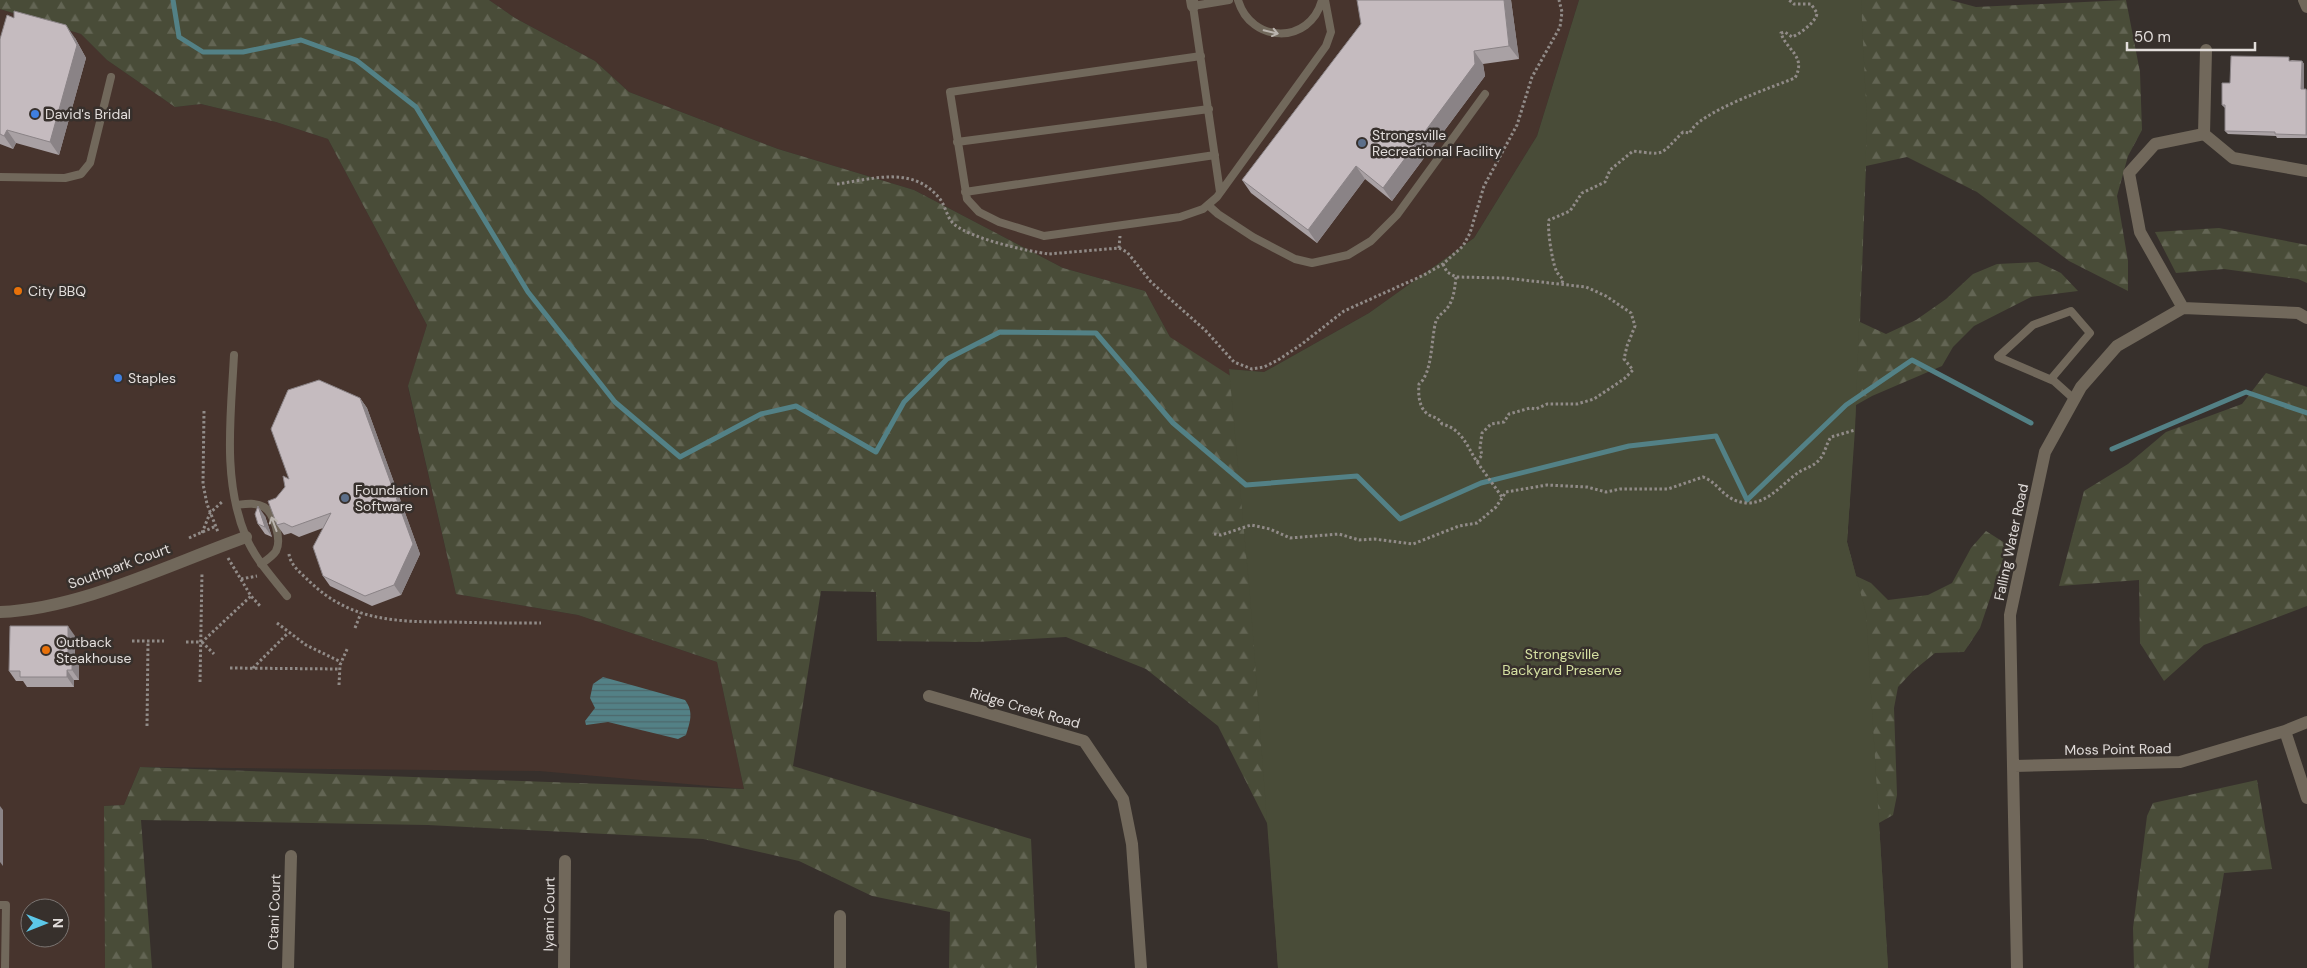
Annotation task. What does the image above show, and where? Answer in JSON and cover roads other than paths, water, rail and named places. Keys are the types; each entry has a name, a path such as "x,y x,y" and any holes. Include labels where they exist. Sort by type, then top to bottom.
{"street":[{"path":"2304,0 2307,7"},
{"path":"2204,134 2206,50"},
{"path":"2204,134 2233,158 2307,172"},
{"path":"2204,134 2155,144 2129,173 2140,232 2182,308 2298,313 2307,318"},
{"name":"Falling Water Road","path":"2017,968 2010,615 2045,452 2081,387 2117,346 2182,308"},
{"name":"Southpark Court","path":"0,612 26,610 80,597 246,537"},
{"name":"Ridge Creek Road","path":"929,696 1084,741 1123,799 1132,844 1141,968"},
{"name":"Moss Point Road","path":"2014,766 2180,762 2285,731 2307,722"},
{"path":"2285,731 2307,798"},
{"name":"Otani Court","path":"288,968 291,856"},
{"name":"Iyami Court","path":"564,968 565,861"},
{"path":"840,916 840,968"}],"lane":[{"path":"1220,192 1193,3 1229,0"},
{"path":"1238,0 1240,8 1252,24 1266,31 1280,34 1300,29 1308,23 1315,16 1324,0"},
{"path":"1201,56 950,92 966,199 979,212 999,222 1044,236 1180,217 1203,209 1220,192 1326,46 1331,32 1324,0"},
{"path":"0,177 65,178 81,174 90,163 111,77"},
{"path":"1208,205 1254,238 1295,260 1312,263 1348,255 1370,241 1397,215 1485,94"},
{"path":"957,142 1209,109"},
{"path":"965,192 1216,155"},
{"path":"2051,379 2090,333 2071,311 2033,325 1998,357 2051,379 2074,400"},
{"path":"234,356 230,461 236,505 246,537 261,564 287,596"},
{"path":"236,505 248,503 258,505 265,507 270,513 279,540 277,549 261,564"},
{"path":"0,905 6,906 5,968"}],"water":[{"path":"603,677 685,700 690,709 690,721 686,735 678,739 608,722 586,725 585,721 595,708 590,698 593,684"}],"waterway":[{"path":"173,0 179,37 203,52 243,52 301,40 356,60 416,107 528,292 615,402 680,457 761,414 796,406 876,452 904,402 947,359 1000,332 1096,333 1173,423 1246,485 1357,476 1400,519 1481,483 1629,446 1716,436 1747,500 1846,405 1912,360 2031,423"},
{"path":"2112,449 2246,392 2307,413"}],"place":[{"name":"David's Bridal","path":"35,114"},
{"name":"Strongsville Recreational Facility","path":"1362,143"},
{"name":"City BBQ","path":"18,291"},
{"name":"Staples","path":"118,378"},
{"name":"Foundation Software","path":"345,498"},
{"name":"Outback Steakhouse","path":"46,650"}],"park label":[{"name":"Strongsville Backyard Preserve","path":"1562,662"}]}
